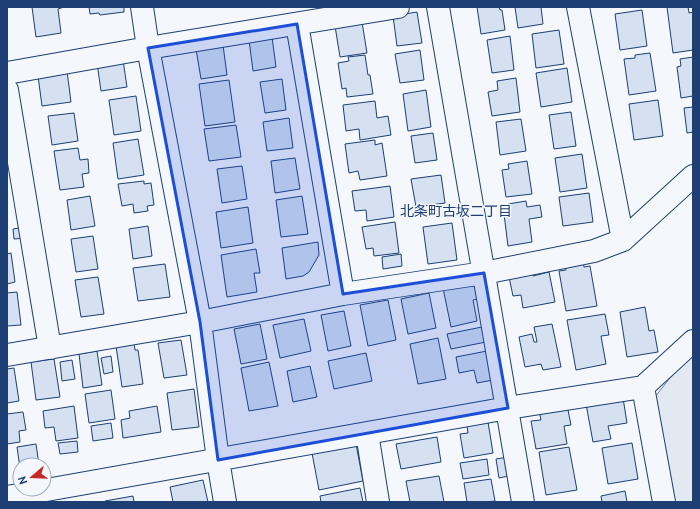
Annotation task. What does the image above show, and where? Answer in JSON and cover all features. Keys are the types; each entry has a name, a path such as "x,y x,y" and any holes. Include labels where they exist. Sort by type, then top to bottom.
{"street":[{"path":"142,7 148,48 200,322 225,502"},
{"path":"7,72 398,7"},
{"path":"438,7 523,502"},
{"path":"578,7 623,240"},
{"path":"297,24 343,294"},
{"path":"7,90 50,348"},
{"path":"7,355 200,322 343,294 484,273 594,251 623,240 693,176"},
{"path":"7,497 76,493 218,460 508,408 643,387 693,341"},
{"path":"643,387 664,502"},
{"path":"367,434 378,502"}],"highlighted area":[{"path":"297,24 343,294 484,273 508,408 218,460 200,322 148,48"}],"shaded area":[{"path":"693,356 693,502 674,502 655,397 684,360"}],"building":[{"path":"32,7 64,7 58,9 61,33 36,37"},
{"path":"89,7 124,7 124,12 100,15 99,13 90,14"},
{"path":"477,7 499,7 500,10 502,10 505,30 481,34"},
{"path":"515,7 541,7 543,24 518,28"},
{"path":"667,7 688,7 689,13 693,12 693,50 673,53"},
{"path":"642,10 647,46 620,50 615,14"},
{"path":"417,12 422,43 397,46 393,16"},
{"path":"362,22 367,53 340,57 335,26"},
{"path":"559,30 564,64 536,68 532,34"},
{"path":"510,36 514,70 492,73 487,40"},
{"path":"272,37 276,67 253,71 249,40"},
{"path":"223,45 227,75 201,79 196,49"},
{"path":"420,50 424,80 400,83 395,54"},
{"path":"650,53 656,91 629,95 624,59 635,58 635,55"},
{"path":"365,55 373,94 347,97 346,88 342,89 338,63 349,61 348,57"},
{"path":"693,57 693,96 681,98 677,67 681,66 680,59"},
{"path":"123,60 127,87 101,91 97,63"},
{"path":"567,68 572,102 541,107 536,73"},
{"path":"67,71 71,102 42,106 38,76"},
{"path":"516,78 520,112 492,116 488,92 498,90 497,81"},
{"path":"282,79 286,110 265,113 260,82"},
{"path":"229,80 235,122 205,126 199,84"},
{"path":"426,90 431,127 408,131 403,94"},
{"path":"136,96 141,131 114,135 109,100"},
{"path":"658,100 663,136 634,140 629,104"},
{"path":"375,101 377,118 388,116 391,135 360,140 359,129 346,131 343,105"},
{"path":"693,107 693,132 687,133 684,108"},
{"path":"571,112 576,146 554,149 549,115"},
{"path":"74,113 78,141 52,145 48,116"},
{"path":"289,118 293,148 267,151 263,122"},
{"path":"521,119 526,151 500,155 496,122"},
{"path":"236,125 241,157 209,161 204,129"},
{"path":"433,133 437,160 415,163 411,136"},
{"path":"138,139 144,175 118,179 113,143"},
{"path":"375,140 375,145 382,143 387,176 360,180 358,171 349,173 345,144"},
{"path":"78,148 80,160 88,159 89,173 82,174 84,187 60,190 54,151"},
{"path":"582,154 587,188 560,192 555,158"},
{"path":"295,158 300,189 275,193 271,161"},
{"path":"527,161 532,194 506,197 502,170 509,169 508,164"},
{"path":"242,166 247,199 222,203 217,169"},
{"path":"441,175 445,203 416,207 411,179"},
{"path":"144,181 144,184 151,183 154,205 147,206 148,211 134,213 133,204 122,206 118,184"},
{"path":"390,186 394,217 367,221 366,210 355,211 352,191"},
{"path":"589,193 593,222 563,226 559,197"},
{"path":"90,196 95,226 71,230 67,200"},
{"path":"302,196 308,234 281,237 276,200"},
{"path":"526,201 527,207 540,205 542,217 529,219 532,242 508,246 504,214 509,213 508,204"},
{"path":"248,207 253,243 221,248 216,212"},
{"path":"395,222 399,253 374,256 373,248 366,249 362,227"},
{"path":"452,223 457,260 428,264 423,227"},
{"path":"148,226 152,256 133,259 129,229"},
{"path":"25,227 26,238 14,239 13,229"},
{"path":"93,236 98,269 76,272 71,239"},
{"path":"318,242 319,255 309,272 303,276 286,279 282,248"},
{"path":"256,249 260,273 254,273 257,292 227,297 221,255"},
{"path":"11,253 15,282 7,284 7,254"},
{"path":"401,254 402,266 383,269 382,257"},
{"path":"583,261 584,267 590,266 597,306 566,311 559,271 566,270 566,264"},
{"path":"165,264 170,297 138,301 133,268"},
{"path":"533,272 533,276 549,272 555,302 523,308 521,295 513,296 509,277"},
{"path":"98,277 104,314 81,317 75,280"},
{"path":"480,280 483,298 473,300 477,321 451,327 443,288"},
{"path":"17,292 21,325 7,326 7,293"},
{"path":"429,293 436,328 408,334 401,299"},
{"path":"388,300 396,340 368,346 360,305"},
{"path":"645,307 649,331 654,330 658,352 627,357 620,312"},
{"path":"344,311 351,346 328,351 321,315"},
{"path":"605,314 609,335 601,336 606,364 576,370 567,320"},
{"path":"304,319 311,351 280,358 273,325"},
{"path":"260,324 267,359 241,364 234,329"},
{"path":"552,324 561,367 543,370 541,364 525,367 519,337 532,334 534,342 537,342 534,327"},
{"path":"487,326 491,341 451,349 447,334"},
{"path":"438,338 446,379 418,384 410,344"},
{"path":"181,340 187,375 164,378 158,343"},
{"path":"134,343 135,350 138,350 143,384 122,387 116,346"},
{"path":"97,351 102,385 83,388 79,354"},
{"path":"487,351 493,380 477,383 474,370 459,373 456,357"},
{"path":"366,353 372,381 334,389 328,361"},
{"path":"111,356 113,372 104,374 101,358"},
{"path":"54,359 60,397 36,400 31,362"},
{"path":"72,360 75,379 62,381 60,362"},
{"path":"269,362 278,406 249,411 241,368"},
{"path":"310,366 317,397 293,402 287,371"},
{"path":"14,368 19,401 7,403 7,369"},
{"path":"194,389 199,427 172,430 167,393"},
{"path":"111,390 115,419 89,423 85,394"},
{"path":"623,398 627,423 608,426 611,439 593,442 586,404"},
{"path":"567,405 571,425 564,426 567,444 536,449 531,421 541,420 539,410"},
{"path":"74,406 78,438 56,441 54,427 45,428 43,411"},
{"path":"157,406 161,432 123,438 121,420 130,418 129,411"},
{"path":"23,412 26,430 19,431 20,442 7,444 7,414"},
{"path":"488,422 493,453 464,458 460,434 468,433 467,426"},
{"path":"111,423 113,438 93,441 91,426"},
{"path":"437,437 441,462 401,469 396,444"},
{"path":"77,441 78,452 60,454 58,443"},
{"path":"632,443 638,479 608,484 602,448"},
{"path":"36,444 38,457 18,457 17,447"},
{"path":"356,444 363,481 319,490 312,453"},
{"path":"569,447 577,490 546,495 539,452"},
{"path":"514,456 518,474 499,478 496,459"},
{"path":"487,459 489,475 463,479 460,463"},
{"path":"439,476 444,502 410,502 406,481"},
{"path":"491,479 495,501 467,502 464,483"},
{"path":"203,480 208,502 173,502 170,487"},
{"path":"360,488 363,502 321,502 320,496"},
{"path":"625,491 627,502 602,502 601,496"},
{"path":"133,496 134,502 105,502 105,501"}],"district":[{"name":"北条町古坂二丁目","path":"456,211"}]}
